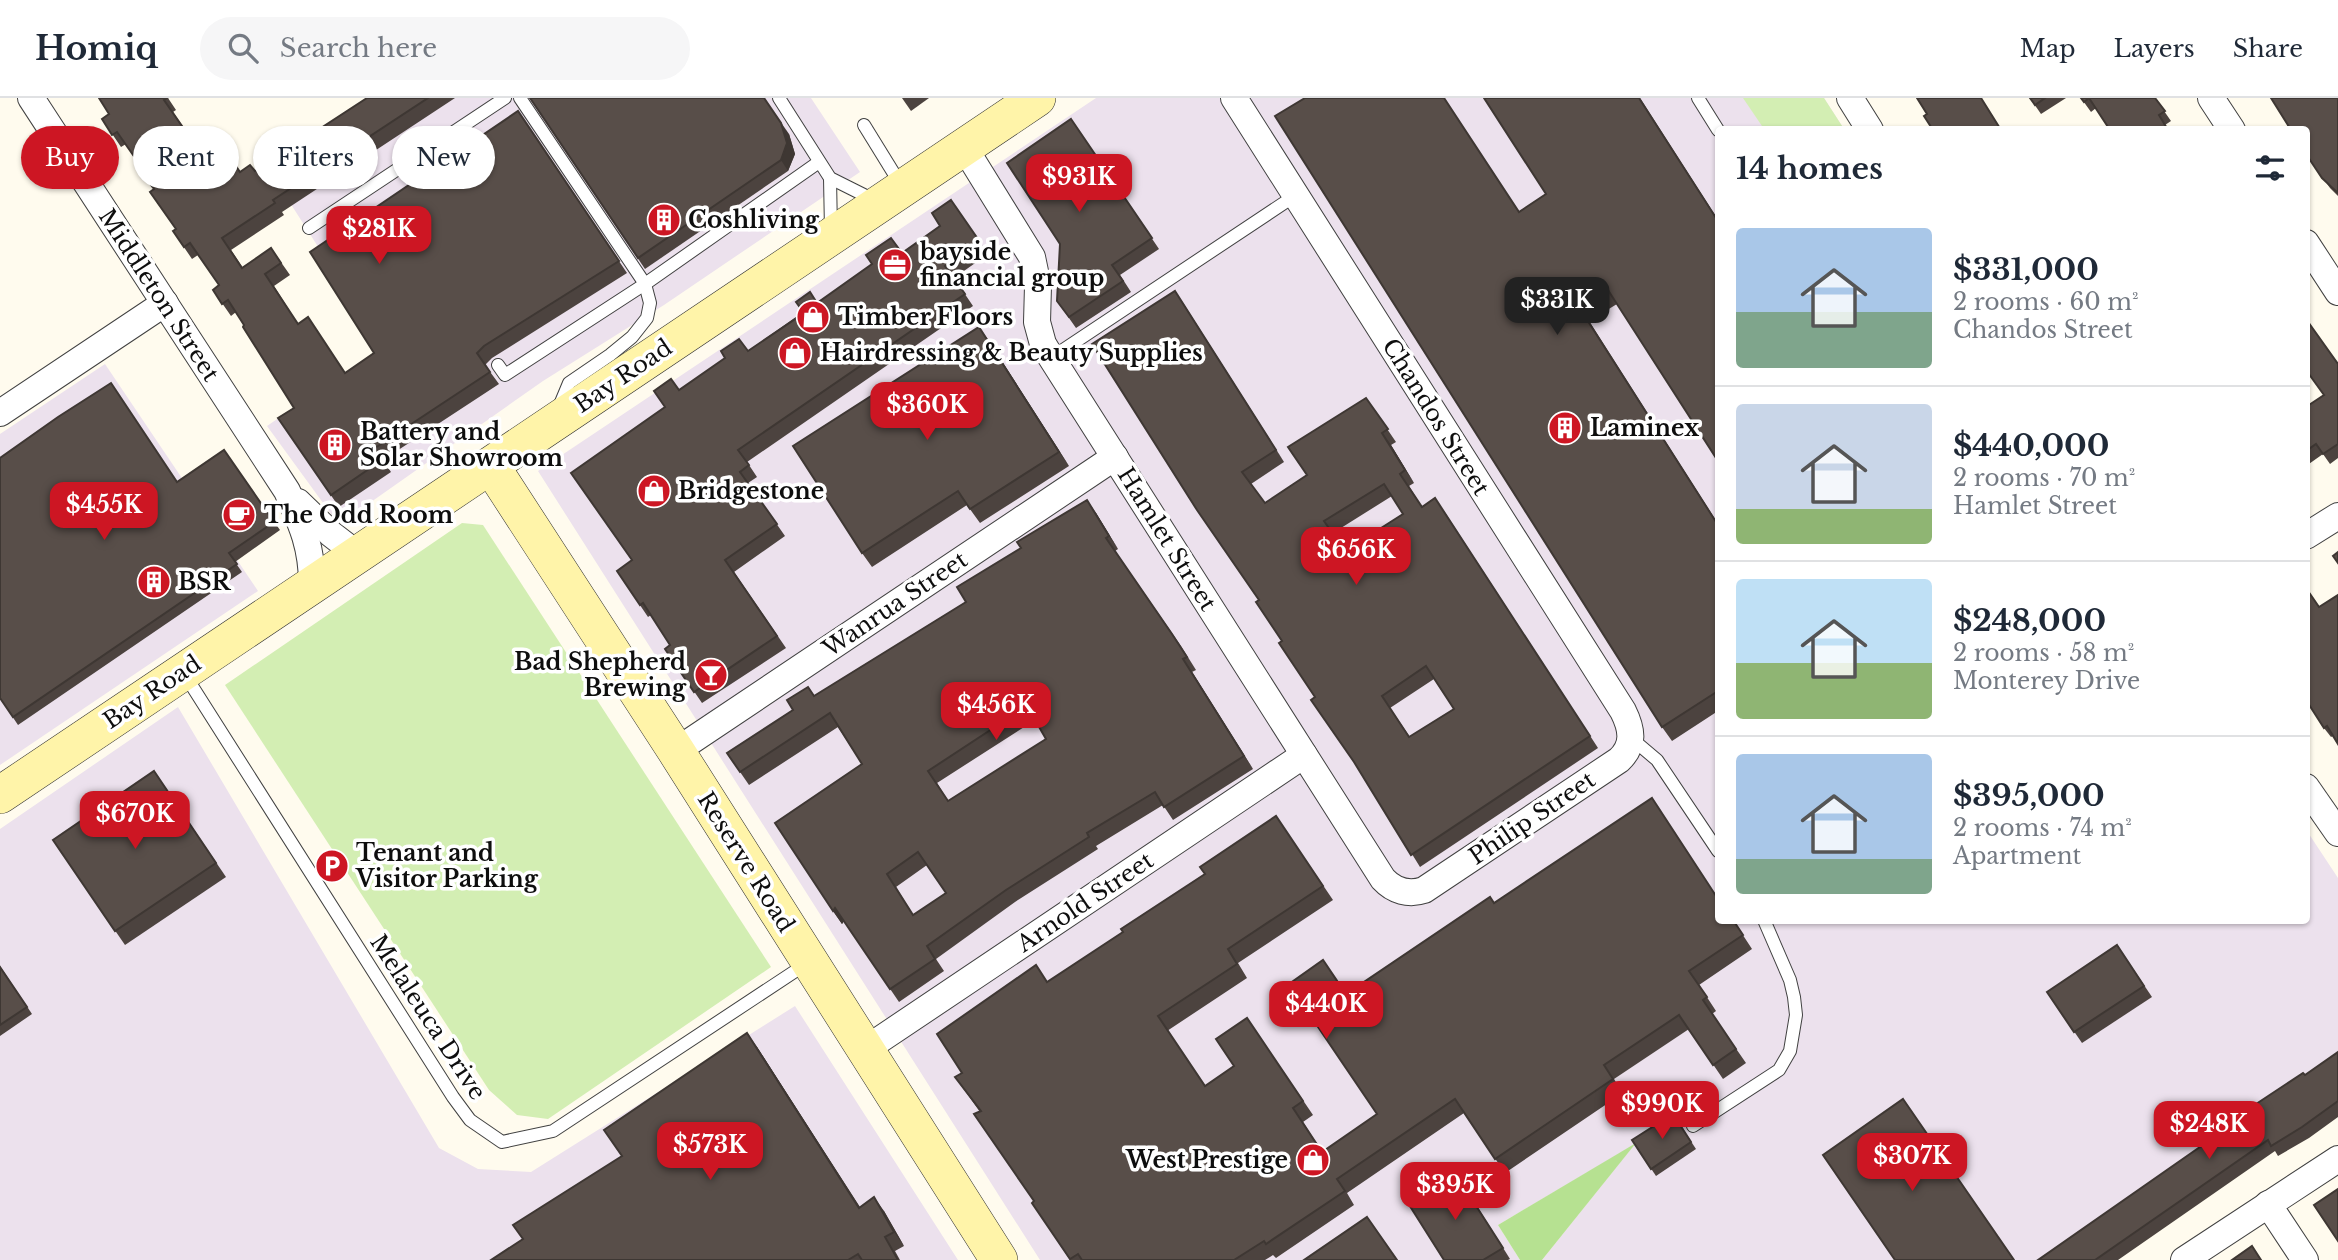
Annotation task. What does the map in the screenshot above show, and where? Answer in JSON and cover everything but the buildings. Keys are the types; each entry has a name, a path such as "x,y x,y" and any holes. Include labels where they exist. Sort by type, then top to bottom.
{"main road":[{"name":"Bay Road","path":"0,795 1037,98"},
{"name":"Reserve Road","path":"491,466 676,751 999,1260"}],"street":[{"name":"Middleton Street","path":"31,98 287,491 306,532 312,562 312,584"},
{"name":"Chandos Street","path":"1234,98 1623,711 1631,738"},
{"path":"1850,98 1868,126"},
{"path":"2211,98 2229,126"},
{"name":"Hamlet Street","path":"964,147 1032,257 1038,286 1037,322 1043,344 1051,358 1388,884 1410,893 1424,890"},
{"path":"2310,249 2338,292"},
{"path":"0,413 165,303"},
{"name":"Wanrua Street","path":"676,751 1115,457"},
{"name":"Middleton Street","path":"287,491 331,534 357,554"},
{"path":"2310,534 2338,516"},
{"name":"Philip Street","path":"1424,890 1619,760 1629,747 1631,738"},
{"name":"Arnold Street","path":"866,1049 1304,755"},
{"path":"2310,793 2338,833"},
{"path":"2184,1260 2338,1159"},
{"path":"2268,1204 2305,1260"}],"lane":[{"path":"309,228 505,98"},
{"path":"520,98 645,284 650,303 648,318 621,346 569,383 550,426"},
{"path":"779,98 830,178 831,235"},
{"path":"1698,98 1716,126"},
{"path":"864,125 891,196"},
{"path":"498,365 505,376 645,284 819,162"},
{"path":"830,178 891,196"},
{"path":"1051,358 1296,195"},
{"name":"Melaleuca Drive","path":"183,671 453,1097 470,1120 502,1142 553,1131 809,962"},
{"path":"1631,738 1657,760 1715,846"},
{"path":"1693,1126 1779,1070 1790,1051 1796,1015 1794,997 1790,980 1766,924"}],"shaded area":[{"path":"384,98 811,98 860,172 664,305 543,381 344,521 334,518 267,426 382,347 281,189 378,189 378,126 342,126"},
{"path":"1096,98 1824,98 1842,126 1715,126 1715,924 2310,924 2310,836 2338,878 2338,1057 2041,1260 1542,1260 1634,1145 1498,1225 1520,1260 1040,1260 538,471"},
{"path":"105,364 258,591 0,765 0,434"},
{"path":"178,707 439,1148 478,1169 531,1172 795,1006 958,1260 0,1260 0,829"}],"green space":[{"path":"1743,98 1824,98 1842,126 1762,126"},
{"path":"462,523 483,525 771,967 548,1119 517,1115 489,1090 225,685"},
{"path":"1636,1143 1542,1260 1520,1260 1498,1225"}],"place":[{"name":"Coshliving","path":"664,220"},
{"name":"bayside financial group","path":"895,265"},
{"name":"Timber Floors","path":"813,317"},
{"name":"Hairdressing & Beauty Supplies","path":"795,353"},
{"name":"Laminex","path":"1565,428"},
{"name":"Battery and Solar Showroom","path":"335,445"},
{"name":"Bridgestone","path":"654,491"},
{"name":"The Odd Room","path":"239,515"},
{"name":"BSR","path":"154,582"},
{"name":"Bad Shepherd Brewing","path":"711,675"},
{"name":"Tenant and Visitor Parking","path":"332,866"},
{"name":"West Prestige","path":"1313,1160"}]}
